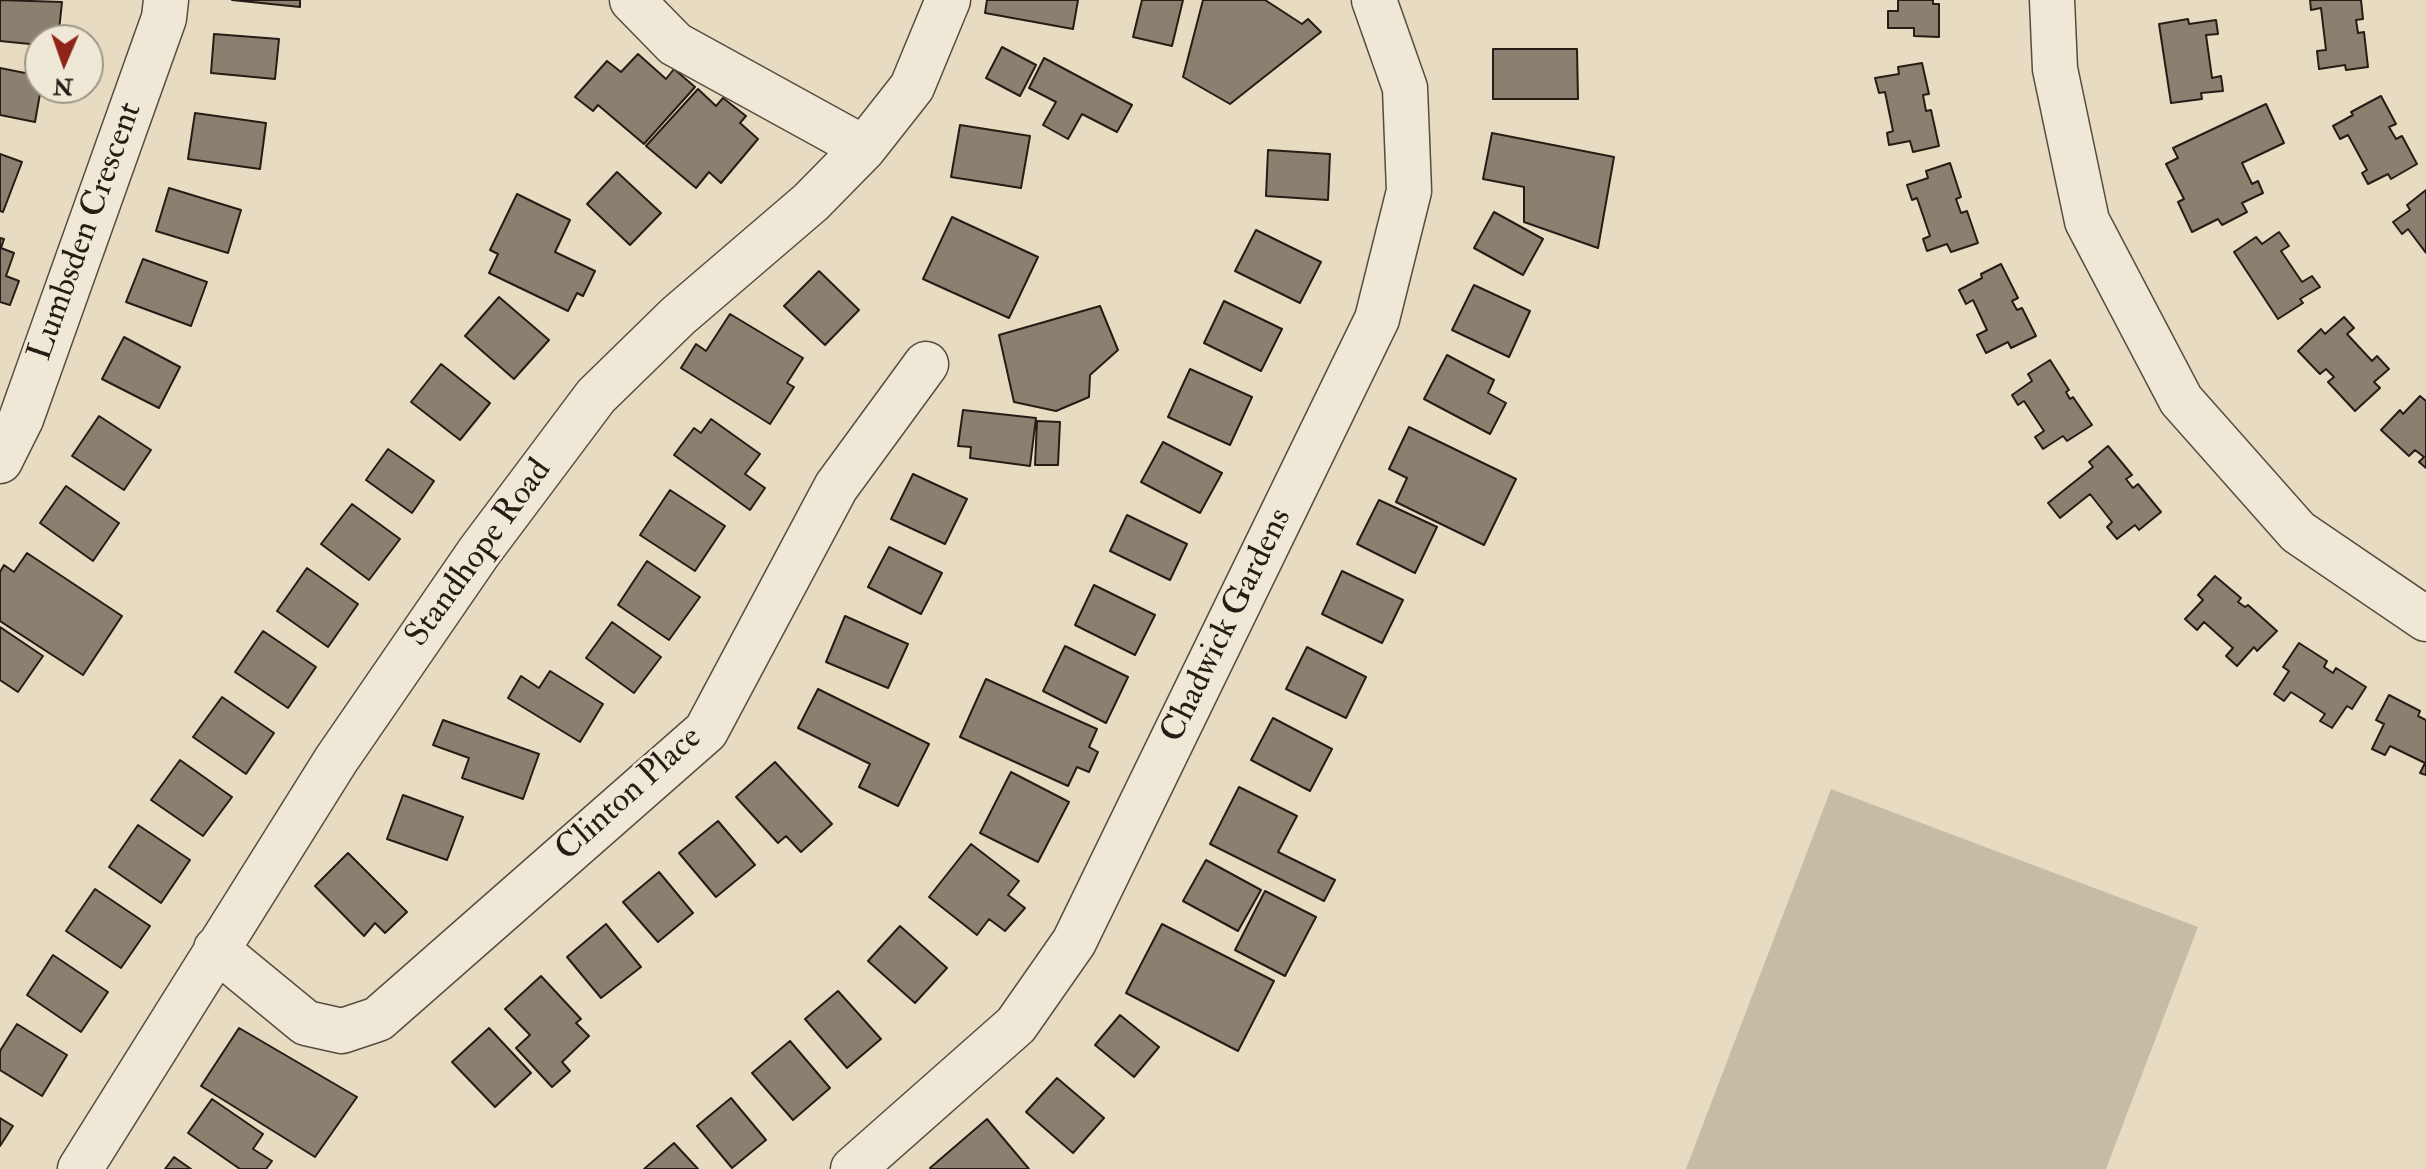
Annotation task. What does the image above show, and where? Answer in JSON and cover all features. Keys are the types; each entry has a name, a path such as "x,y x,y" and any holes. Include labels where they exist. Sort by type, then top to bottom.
{"street":[{"name":"Lumbsden Crescent","path":"0,461 21,419 164,18 166,0"},
{"path":"632,0 675,44 864,148"},
{"name":"Standhope Road","path":"80,1169 336,760 470,565 596,396 678,316 811,202 864,148 912,87 948,0"},
{"name":"Chadwick Gardens","path":"853,1169 1016,1025 1074,942 1377,319 1409,191 1405,88 1374,0"},
{"path":"2052,0 2055,69 2087,221 2181,400 2298,532 2426,619"},
{"name":"Clinton Place","path":"216,949 306,1023 342,1031 378,1019 706,731 836,487 926,364"}],"shaded area":[{"path":"1831,789 2198,927 2106,1169 1686,1169"}],"building":[{"path":"0,0 62,2 60,24 24,24 24,43 0,41"},
{"path":"232,0 300,0 300,7"},
{"path":"987,0 1078,0 1073,29 985,13"},
{"path":"1142,0 1183,0 1172,46 1133,37"},
{"path":"1203,0 1265,0 1302,24 1308,19 1321,32 1230,104 1183,77"},
{"path":"1898,0 1933,0 1933,4 1939,4 1939,37 1914,36 1914,28 1888,28 1888,11 1898,11"},
{"path":"2310,0 2361,0 2363,19 2356,20 2358,33 2364,32 2368,67 2346,70 2345,65 2319,69 2317,51 2326,50 2321,8 2311,10"},
{"path":"2188,19 2189,24 2216,20 2218,34 2206,35 2212,78 2221,76 2223,91 2201,93 2202,99 2171,103 2159,24"},
{"path":"214,34 279,39 275,79 211,73"},
{"path":"1002,47 1036,65 1020,96 986,78"},
{"path":"1493,49 1577,49 1578,99 1493,99"},
{"path":"638,54 666,79 674,69 695,87 644,144 598,105 593,111 575,97 607,61 621,72"},
{"path":"1044,58 1132,105 1117,132 1082,114 1068,139 1043,125 1056,102 1029,88"},
{"path":"1922,63 1929,94 1923,95 1926,111 1931,110 1939,146 1913,152 1910,141 1889,145 1887,133 1893,131 1885,92 1879,93 1875,78 1899,74 1898,67"},
{"path":"0,68 24,73 24,104 38,104 35,122 0,115"},
{"path":"698,89 716,106 723,98 746,116 740,123 758,139 721,183 709,172 696,188 646,146"},
{"path":"2381,96 2396,124 2389,127 2396,139 2402,136 2417,164 2391,179 2388,174 2368,184 2362,173 2367,170 2348,135 2340,139 2333,126"},
{"path":"2266,104 2284,143 2242,163 2252,184 2258,181 2263,193 2242,203 2247,212 2222,225 2218,219 2192,232 2178,202 2184,199 2166,164 2178,158 2173,148"},
{"path":"195,113 266,123 260,169 188,159"},
{"path":"960,125 1030,136 1021,188 951,177"},
{"path":"1492,133 1614,157 1598,248 1524,222 1524,187 1483,179"},
{"path":"1268,150 1330,154 1328,200 1266,196"},
{"path":"0,154 22,162 3,212 0,211"},
{"path":"1950,163 1961,197 1956,199 1961,213 1967,211 1978,243 1951,252 1947,244 1927,251 1923,239 1930,236 1917,198 1912,200 1907,185 1928,178 1926,171"},
{"path":"617,172 661,213 630,245 587,204"},
{"path":"169,188 241,210 228,253 156,231"},
{"path":"2426,190 2426,253 2408,229 2402,234 2393,222 2410,210 2407,205"},
{"path":"517,194 570,220 555,252 595,271 583,296 577,293 568,311 489,273 498,254 490,250"},
{"path":"1494,212 1543,239 1523,275 1474,248"},
{"path":"952,217 1038,257 1009,318 923,279"},
{"path":"1256,230 1321,262 1300,303 1235,271"},
{"path":"2279,232 2289,246 2281,251 2302,282 2312,276 2320,287 2300,299 2303,303 2278,319 2234,252 2256,237 2262,244"},
{"path":"0,238 4,239 1,248 14,253 6,276 19,281 10,305 0,302"},
{"path":"143,259 207,282 191,326 126,302"},
{"path":"2001,264 2018,298 2012,301 2017,310 2022,308 2036,336 2011,348 2008,342 1986,353 1977,335 1987,330 1973,300 1966,304 1959,290"},
{"path":"819,271 859,310 825,345 784,306"},
{"path":"1474,285 1530,311 1509,357 1452,330"},
{"path":"499,297 549,340 514,379 465,336"},
{"path":"1224,301 1282,329 1261,371 1204,343"},
{"path":"1100,306 1118,350 1090,375 1089,397 1056,411 1014,402 999,335"},
{"path":"730,314 803,358 787,383 794,387 770,424 681,368 696,344 706,351"},
{"path":"2344,317 2354,328 2347,334 2372,361 2377,356 2389,369 2374,382 2380,388 2355,411 2328,382 2334,377 2326,369 2320,374 2298,351 2321,329 2325,334"},
{"path":"124,337 180,367 159,408 102,379"},
{"path":"1447,355 1494,380 1488,393 1506,403 1490,434 1424,399"},
{"path":"2050,360 2069,390 2066,392 2070,399 2073,397 2092,425 2067,441 2063,436 2043,449 2035,437 2044,431 2024,401 2018,405 2012,395 2032,381 2028,374"},
{"path":"441,364 490,403 460,440 411,402"},
{"path":"1190,369 1252,397 1230,445 1168,417"},
{"path":"2420,396 2426,401 2426,468 2419,462 2424,457 2415,450 2409,456 2381,430 2400,410 2403,414"},
{"path":"963,410 1036,418 1030,466 970,458 971,447 958,446"},
{"path":"99,416 151,450 124,490 72,456"},
{"path":"711,419 760,454 745,474 765,488 750,510 674,455 694,428 701,433"},
{"path":"1037,421 1060,422 1058,465 1035,465"},
{"path":"1409,427 1516,479 1484,545 1396,502 1407,478 1389,469"},
{"path":"1163,442 1222,473 1200,513 1141,482"},
{"path":"2108,446 2132,475 2126,479 2133,488 2138,484 2161,512 2139,530 2135,525 2117,539 2107,527 2112,522 2090,494 2060,518 2048,503 2093,467 2089,462"},
{"path":"388,449 434,481 412,513 366,480"},
{"path":"913,474 967,499 945,544 891,519"},
{"path":"66,486 119,523 93,561 40,523"},
{"path":"670,490 725,526 695,571 640,535"},
{"path":"1379,500 1437,527 1415,573 1357,544"},
{"path":"352,504 400,539 369,580 321,544"},
{"path":"1127,515 1187,544 1170,580 1110,551"},
{"path":"889,547 942,573 921,614 868,587"},
{"path":"27,553 122,616 83,675 0,621 0,572 4,565 14,572"},
{"path":"647,561 700,597 669,640 618,605"},
{"path":"307,568 358,604 328,647 277,611"},
{"path":"1342,571 1403,600 1382,643 1322,614"},
{"path":"2215,576 2241,598 2238,602 2245,607 2248,605 2277,631 2257,651 2254,647 2237,666 2226,656 2233,648 2204,622 2197,630 2185,619 2203,600 2198,595"},
{"path":"1094,585 1155,615 1135,655 1075,625"},
{"path":"845,616 908,644 888,688 826,662"},
{"path":"612,622 661,657 634,693 586,658"},
{"path":"0,627 43,656 18,692 0,680"},
{"path":"263,631 316,667 288,708 235,672"},
{"path":"2299,643 2327,661 2324,667 2333,673 2336,668 2366,687 2352,709 2347,706 2332,728 2320,721 2325,714 2291,692 2284,701 2274,694 2289,671 2283,667"},
{"path":"1065,646 1128,677 1106,723 1043,691"},
{"path":"1307,647 1366,677 1346,718 1286,689"},
{"path":"550,671 603,704 580,742 508,698 521,676 539,688"},
{"path":"986,679 1097,729 1089,747 1098,752 1089,772 1077,767 1068,786 960,737"},
{"path":"818,689 929,744 898,806 859,787 870,764 798,728"},
{"path":"2389,695 2420,711 2418,716 2426,720 2426,775 2420,773 2425,763 2390,746 2385,755 2372,749 2384,724 2376,720"},
{"path":"222,697 274,733 246,774 193,737"},
{"path":"1273,718 1332,749 1310,791 1251,760"},
{"path":"443,720 539,754 523,799 462,778 469,758 433,745"},
{"path":"180,760 232,797 203,836 151,800"},
{"path":"775,762 832,824 801,852 786,836 778,843 736,797"},
{"path":"1011,772 1069,802 1038,862 980,833"},
{"path":"1239,787 1297,816 1278,852 1335,880 1324,901 1210,844"},
{"path":"403,795 463,817 447,860 387,839"},
{"path":"718,821 755,865 716,897 679,853"},
{"path":"138,825 190,860 161,903 109,867"},
{"path":"971,844 1019,881 1008,895 1025,908 1005,931 989,919 977,935 929,897"},
{"path":"348,853 407,912 385,933 375,923 364,936 315,886"},
{"path":"1206,860 1261,890 1238,931 1183,901"},
{"path":"659,872 693,913 658,942 623,902"},
{"path":"95,889 150,926 121,968 66,931"},
{"path":"1265,891 1316,917 1285,976 1235,950"},
{"path":"606,924 641,967 601,998 567,957"},
{"path":"1162,924 1274,981 1238,1051 1126,993"},
{"path":"900,926 947,968 915,1003 868,961"},
{"path":"53,955 108,992 81,1032 27,995"},
{"path":"541,976 581,1019 576,1023 589,1036 562,1062 570,1071 552,1087 516,1048 530,1035 505,1009"},
{"path":"838,991 881,1039 847,1068 805,1019"},
{"path":"1120,1015 1159,1047 1134,1077 1095,1045"},
{"path":"17,1024 67,1055 42,1096 0,1070 0,1051"},
{"path":"239,1028 357,1097 315,1157 201,1086"},
{"path":"489,1028 531,1073 495,1107 452,1062"},
{"path":"790,1041 830,1088 793,1120 752,1073"},
{"path":"1057,1078 1104,1118 1073,1153 1026,1112"},
{"path":"731,1098 766,1140 732,1168 697,1126"},
{"path":"212,1099 263,1134 253,1149 272,1161 266,1169 240,1169 188,1133"},
{"path":"0,1118 13,1126 0,1146"},
{"path":"987,1119 1029,1169 930,1168"},
{"path":"674,1143 698,1169 644,1169"},
{"path":"174,1157 191,1169 165,1169"}]}
